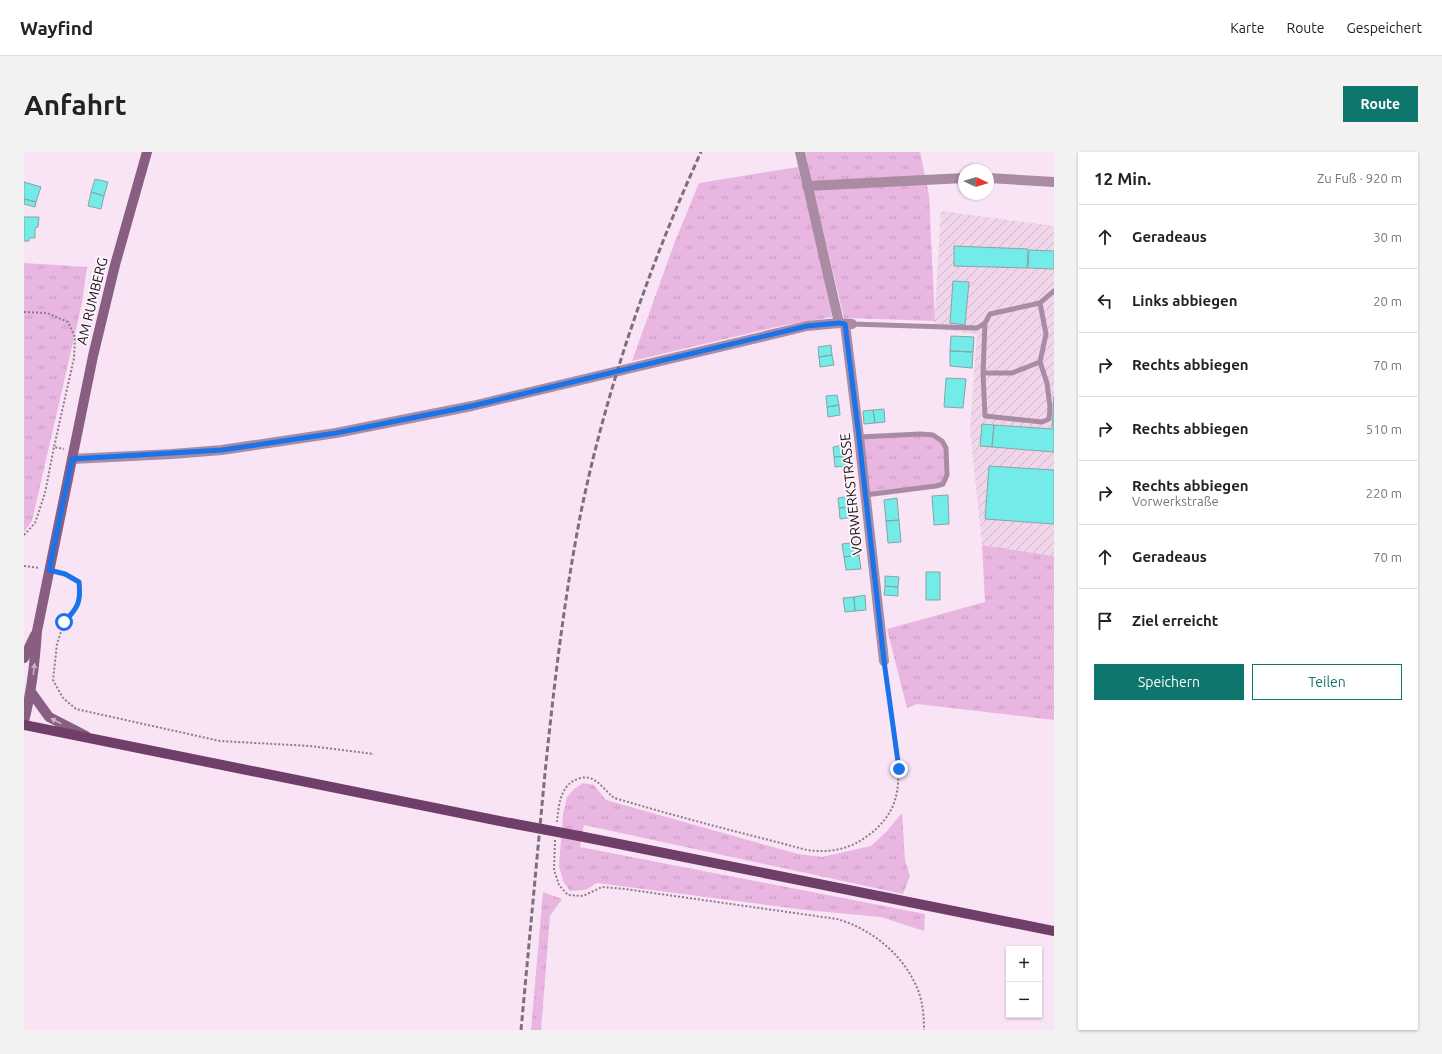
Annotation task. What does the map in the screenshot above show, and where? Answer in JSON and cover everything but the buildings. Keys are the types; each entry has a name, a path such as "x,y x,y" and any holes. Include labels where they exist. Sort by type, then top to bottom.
{"main road":[{"name":"AM RUMBERG","path":"37,631 93,356 115,266 147,152"},
{"path":"24,658 37,631"},
{"path":"24,721 31,692 36,657 37,631"},
{"path":"31,692 49,717 90,738"},
{"path":"24,725 1054,931"}],"street":[{"name":"VORWERKSTRASSE","path":"800,152 807,186 845,323 884,661"},
{"path":"807,186 958,178"},
{"path":"994,178 1054,182"},
{"path":"73,455 222,450 336,433 472,406 807,326 845,323"}],"lane":[{"path":"1040,303 1046,334 1040,362 1047,383 1050,407 1049,419 1042,422 985,416 983,373 985,323 990,314 1040,303 1054,291"},
{"path":"845,323 977,328 985,323"},
{"path":"983,373 1012,373 1040,362"},
{"path":"859,437 920,434 934,435 942,440 946,448 946,475 943,484 865,495"}],"path":[{"path":"24,312 47,313 68,322 74,338 74,358 45,493 35,523 24,536"},
{"path":"54,447 73,455"},
{"path":"24,566 65,574 79,582 81,597 74,612 64,622 57,644 53,680 64,698 76,709 220,741 310,746 374,754"},
{"path":"557,827 561,796 565,787 572,781 582,777 591,778 599,783 614,798 807,850 833,851 848,847 861,841 875,831 887,817 899,786 899,769 884,661"},
{"path":"556,834 554,870 558,885 568,896 583,896 602,887 626,889 837,919 851,923 863,929 882,942 896,956 908,972 918,990 924,1012 924,1030"}],"shaded area":[{"path":"941,211 1054,226 1054,556 982,545 970,429 977,334 934,329"}],"green space":[{"path":"806,152 920,152 929,195 935,321 844,318 810,176"},
{"path":"798,167 818,247 832,317 780,326 632,361 674,244 699,183"},
{"path":"24,263 87,267 82,303 32,521 24,532"},
{"path":"933,435 946,448 947,475 943,484 865,495 859,437"},
{"path":"982,545 1054,556 1054,720 917,704 907,708 887,629 985,602"},
{"path":"583,783 594,785 606,800 798,854 822,857 871,846 886,832 902,813 905,860 910,876 903,894 584,825 580,847 925,914 924,931 881,917 806,910 597,883 585,890 570,891 563,881 559,866 563,814 567,797 574,789"},
{"path":"543,892 562,899 550,916 541,1030 531,1030"}],"railway":[{"path":"521,1030 552,707 560,642 581,512 603,420 631,329 664,239 701,152"}],"route":[{"path":"64,622 74,612 81,597 79,582 65,574 49,570 72,459 222,450 336,433 472,406 807,326 839,323 845,324 884,661 899,769"}]}
